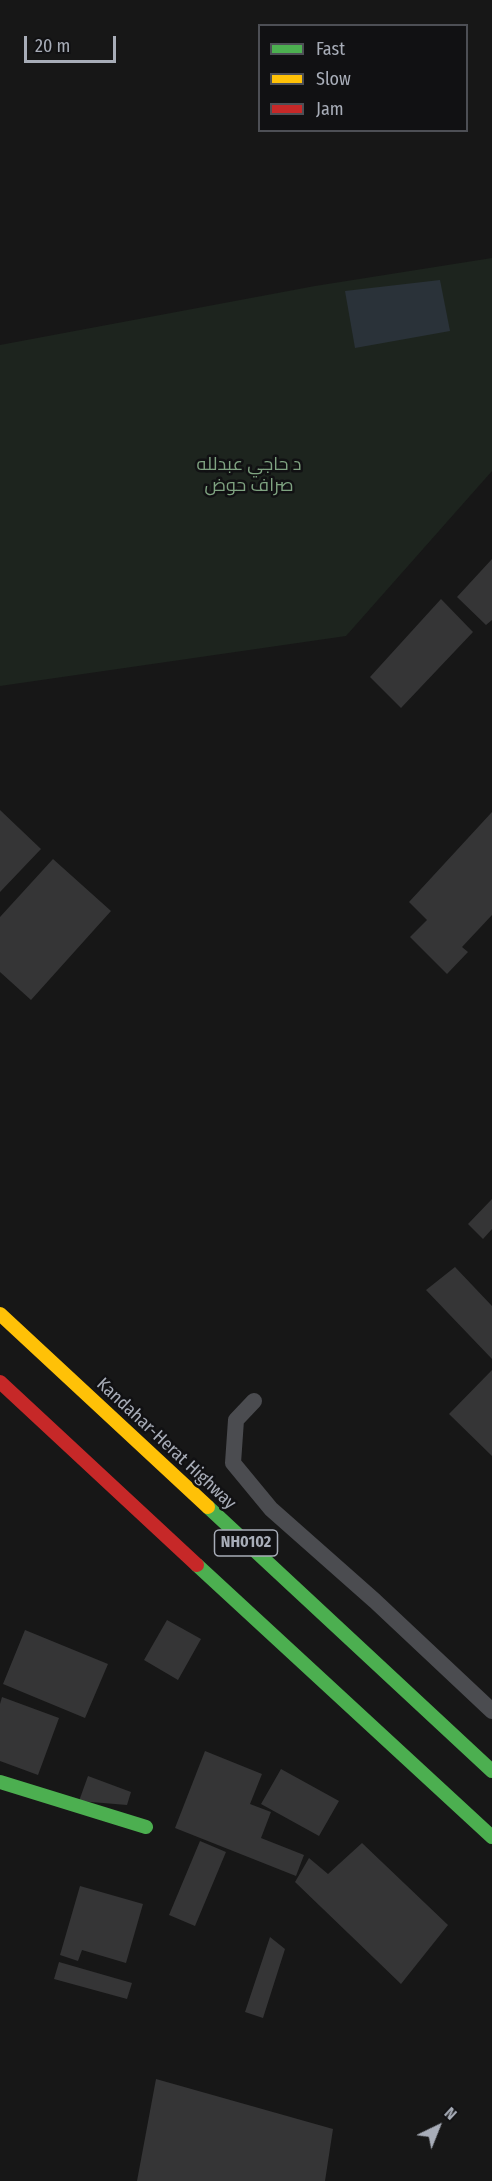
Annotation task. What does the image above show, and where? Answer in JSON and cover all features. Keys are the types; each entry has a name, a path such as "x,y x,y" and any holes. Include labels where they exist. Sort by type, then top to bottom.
{"main road":[{"name":"Kandahar-Herat Highway","path":"0,1314 182,1490 492,1771"},
{"name":"NH0102","path":"0,1382 157,1520 492,1837"},
{"path":"0,1782 146,1827"}],"lane":[{"path":"254,1401 236,1420 233,1463 271,1509 375,1601 492,1711"}],"green space":[{"name":"د حاجي عبدلله صراف حوض","path":"492,258 492,471 346,636 0,686 0,345 315,286"}],"shaded area":[{"path":"440,280 450,331 355,348 345,291"}],"building":[{"path":"492,559 492,620 486,625 457,597"},
{"path":"441,599 473,632 401,708 370,677"},
{"path":"0,810 41,849 0,892"},
{"path":"492,812 492,915 462,947 468,952 447,974 410,937 427,920 409,902"},
{"path":"53,859 111,911 31,1000 0,972 0,917"},
{"path":"492,1199 492,1229 483,1239 468,1224"},
{"path":"455,1267 492,1306 492,1359 426,1290"},
{"path":"492,1370 492,1456 449,1414"},
{"path":"167,1620 201,1639 178,1680 144,1660"},
{"path":"25,1630 108,1664 85,1718 3,1684"},
{"path":"2,1697 59,1718 38,1775 0,1761"},
{"path":"205,1751 262,1774 250,1804 271,1812 261,1838 304,1855 296,1876 175,1828"},
{"path":"281,1769 339,1801 319,1836 261,1804"},
{"path":"88,1776 131,1792 127,1805 79,1801"},
{"path":"200,1841 226,1852 195,1926 169,1915"},
{"path":"362,1843 448,1925 401,1984 295,1882 309,1858 328,1874"},
{"path":"80,1886 143,1904 126,1963 82,1950 78,1961 60,1955"},
{"path":"270,1937 285,1949 263,2018 245,2012"},
{"path":"59,1962 132,1983 127,1999 54,1979"},
{"path":"156,2079 333,2129 325,2181 137,2181"}],"traffic: fast":[{"path":"208,1507 492,1771"},
{"path":"197,1565 492,1837"},
{"path":"0,1782 146,1827"}],"traffic: slow":[{"path":"0,1314 208,1507"}],"traffic: jam":[{"path":"0,1382 197,1565"}]}
